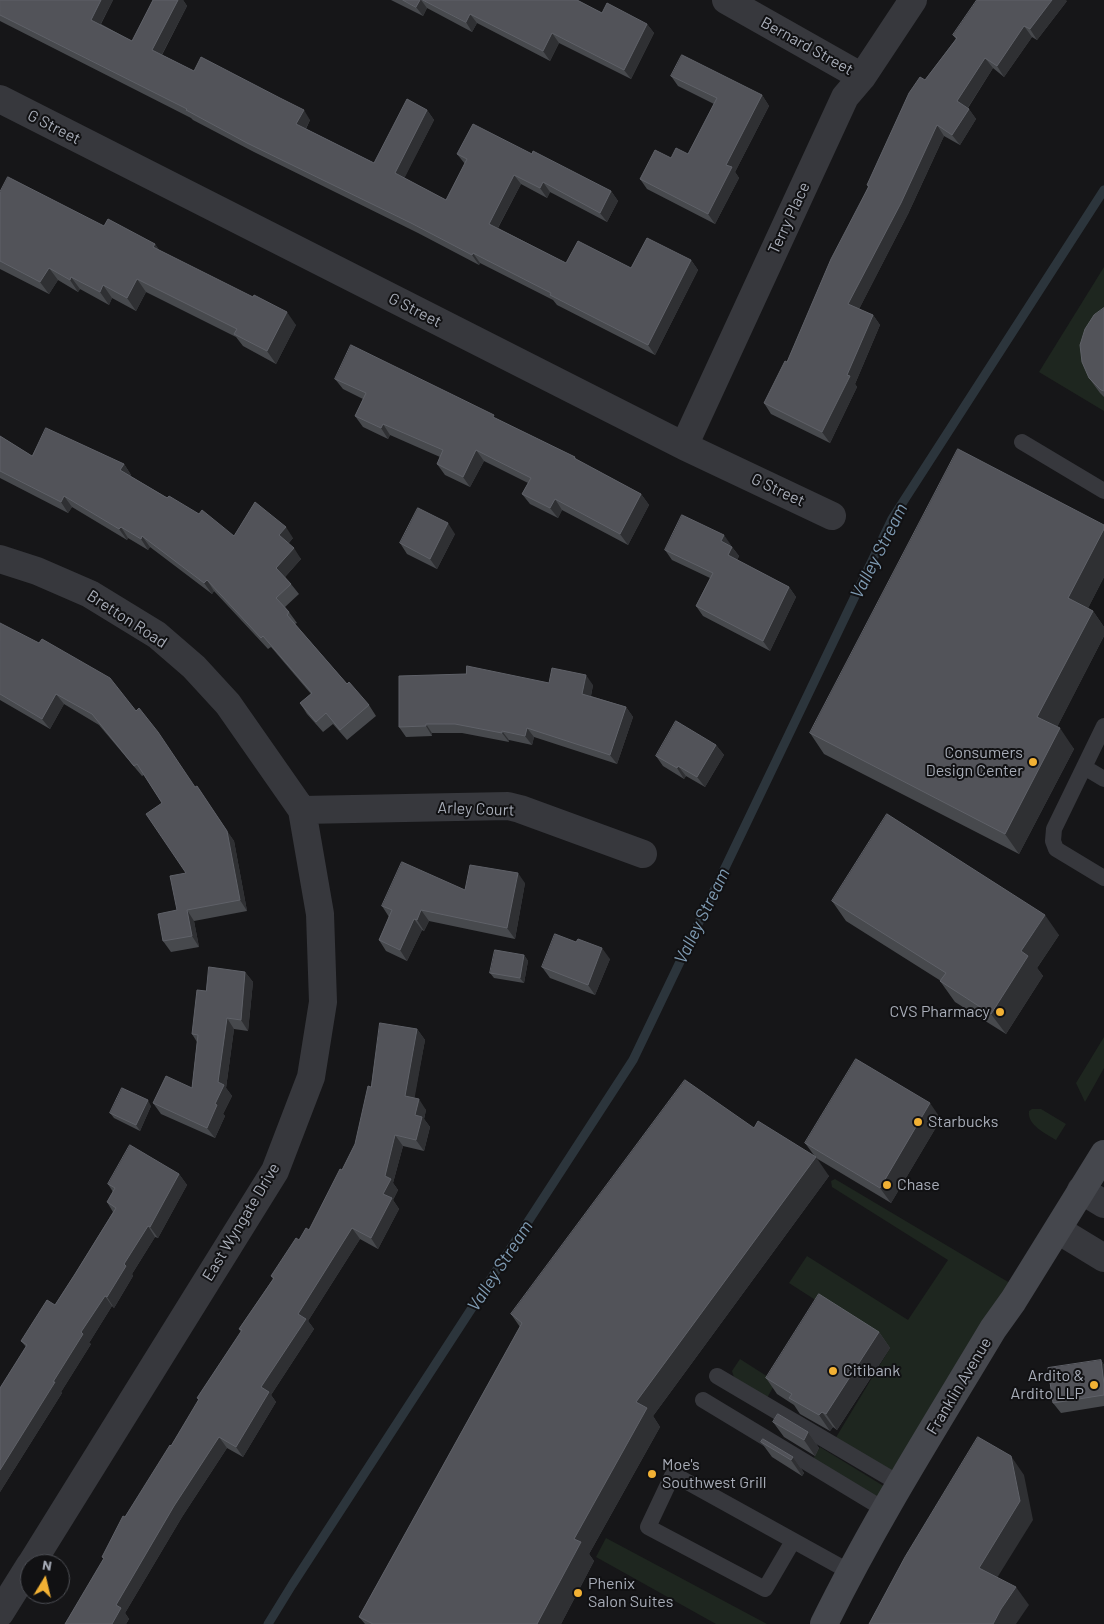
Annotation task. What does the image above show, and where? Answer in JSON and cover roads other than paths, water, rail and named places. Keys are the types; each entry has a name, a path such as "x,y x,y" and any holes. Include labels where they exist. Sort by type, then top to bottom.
{"main road":[{"name":"Franklin Avenue","path":"824,1624 850,1572 900,1484 993,1329 1013,1301 1104,1154"}],"street":[{"name":"Bernard Street","path":"726,0 862,77"},
{"name":"Terry Place","path":"684,446 845,97 862,77 913,0"},
{"name":"G Street","path":"0,99 684,446 832,516"},
{"name":"Bretton Road","path":"0,559 37,571 90,594 157,635 194,667 228,704 302,810"},
{"name":"Arley Court","path":"302,810 508,806 643,854"},
{"name":"East Wyngate Drive","path":"36,1554 275,1171 311,1077 323,1002 320,914 302,810"},
{"path":"1081,1190 1104,1204"},
{"path":"1058,1230 1104,1258"},
{"name":"East Wyngate Drive","path":"0,1613 20,1580"}],"lane":[{"path":"1022,442 1104,490"},
{"path":"1104,726 1054,829 1056,849 1104,878"},
{"path":"1084,767 1104,779"},
{"path":"717,1376 900,1484"},
{"path":"703,1400 885,1510"},
{"path":"793,1540 764,1589 648,1527 674,1474 793,1540 850,1572"}],"waterway":[{"name":"Valley Stream","path":"268,1624 633,1060 892,519 1104,190"}],"place":[{"name":"Consumers Design Center","path":"1033,762"},
{"name":"CVS Pharmacy","path":"1000,1012"},
{"name":"Starbucks","path":"918,1122"},
{"name":"Chase","path":"887,1185"},
{"name":"Citibank","path":"833,1371"},
{"name":"Ardito & Ardito LLP","path":"1094,1385"},
{"name":"Moe's Southwest Grill","path":"652,1474"},
{"name":"Phenix Salon Suites","path":"578,1593"}]}
